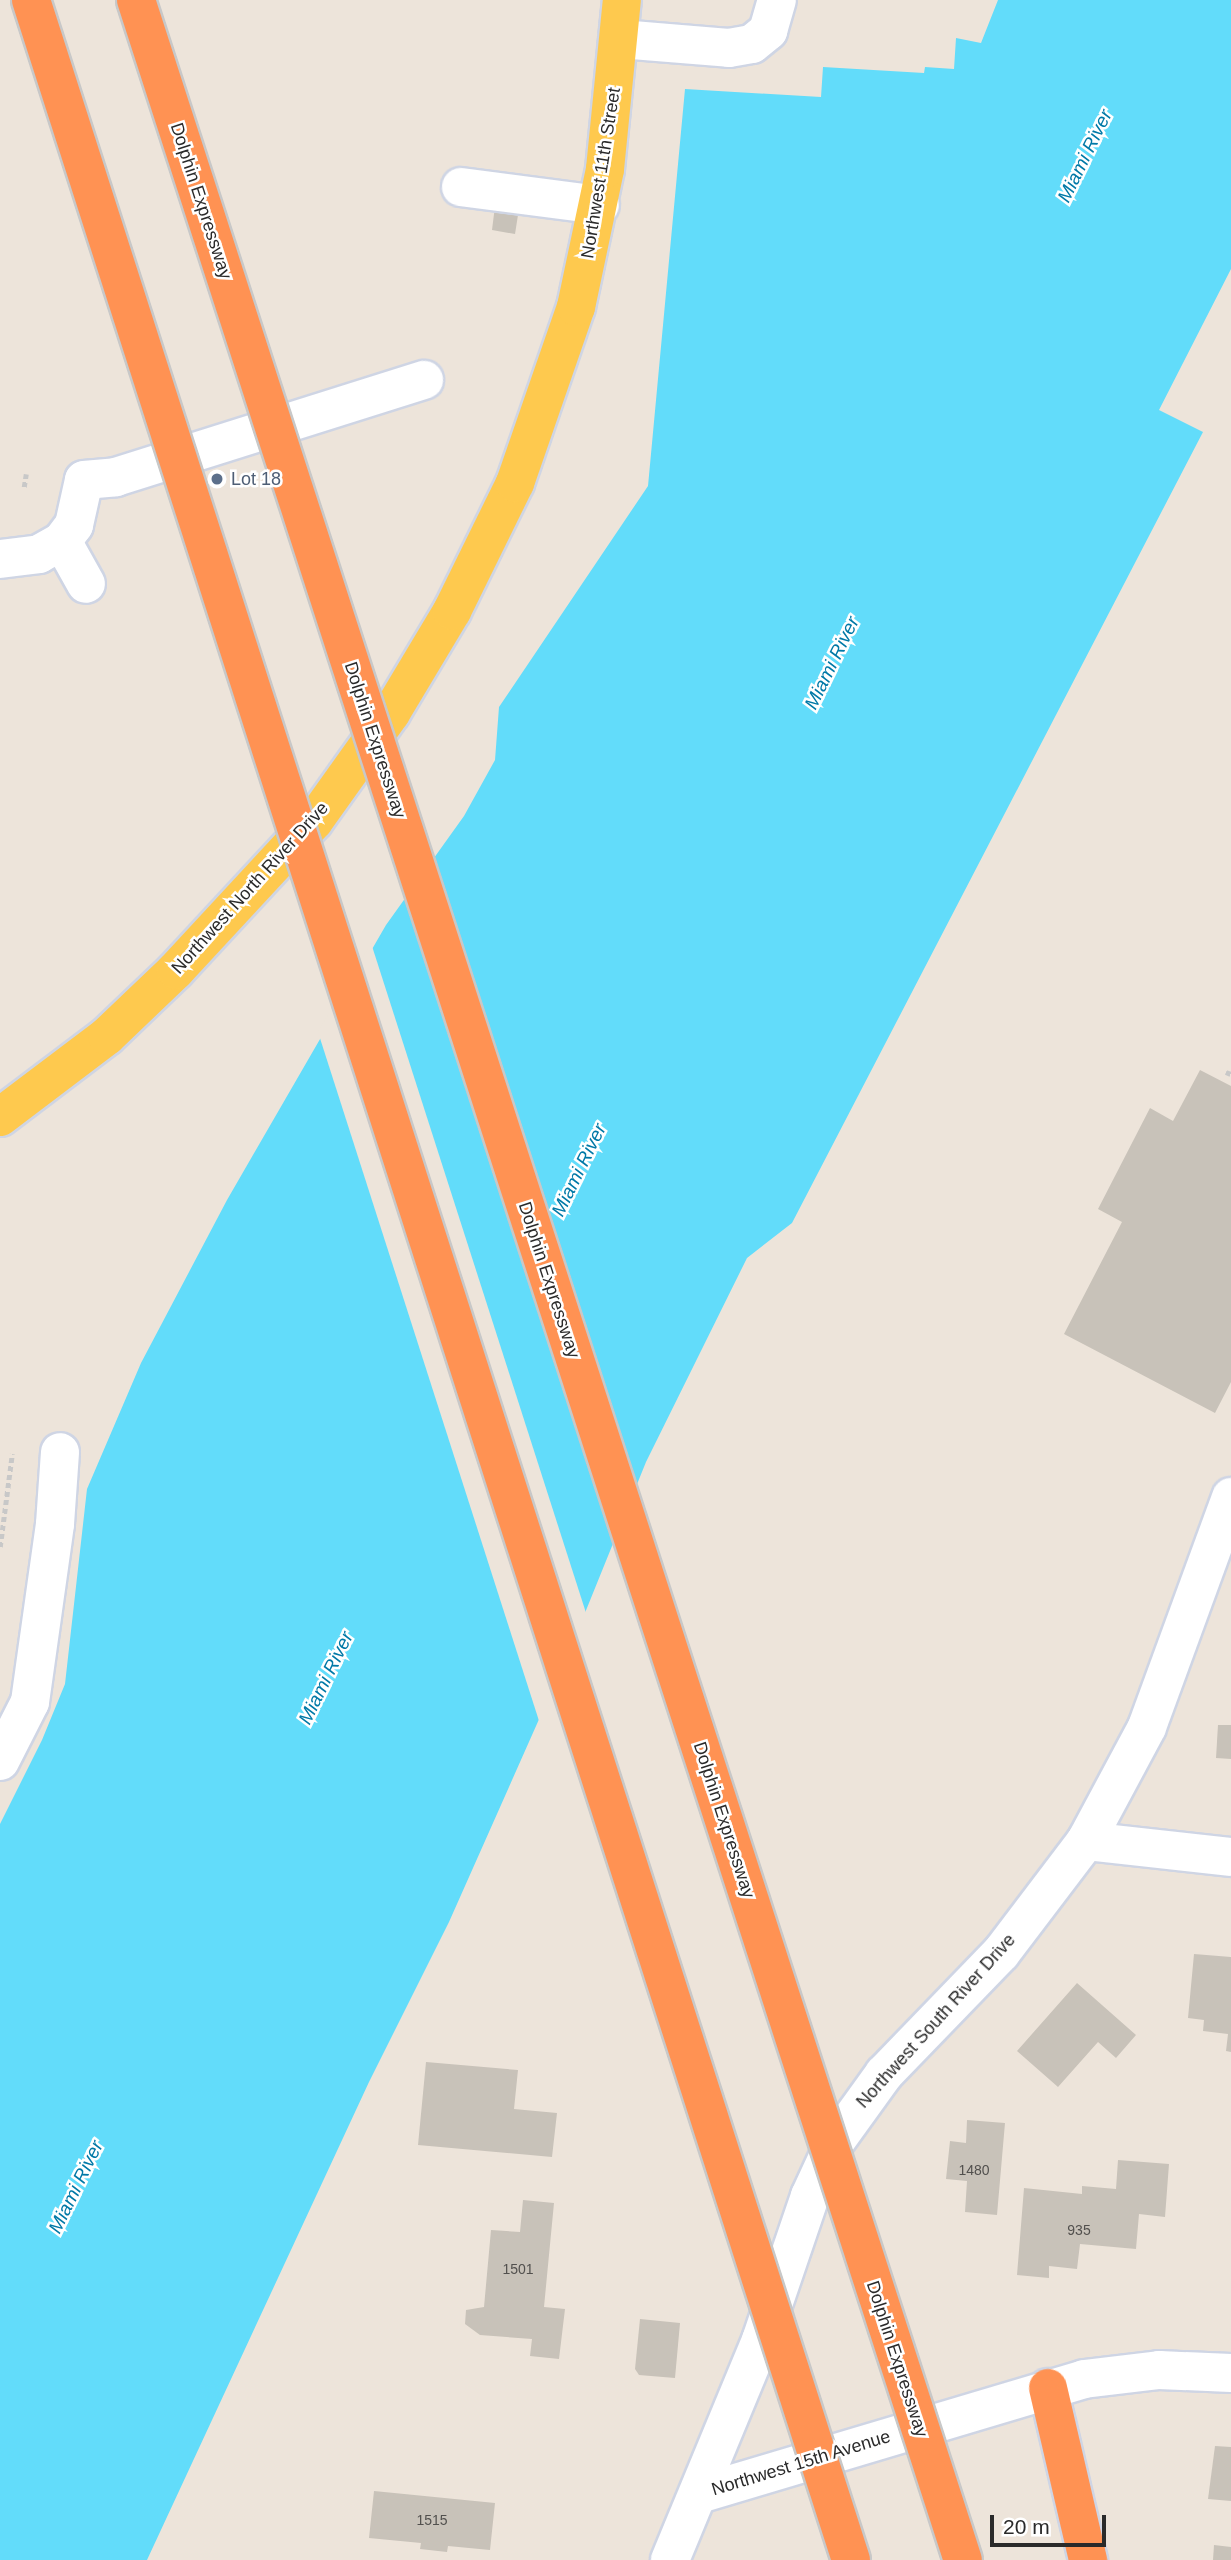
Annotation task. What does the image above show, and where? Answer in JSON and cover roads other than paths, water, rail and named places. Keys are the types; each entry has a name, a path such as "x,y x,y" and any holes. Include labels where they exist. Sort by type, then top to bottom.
{"highway":[{"path":"31,0 851,2560"},
{"name":"Dolphin Expressway","path":"136,0 963,2560"},
{"path":"1048,2388 1088,2560"}],"main road":[{"name":"Northwest 11th Street","path":"564,343 598,215 620,39 622,0"},
{"name":"Northwest North River Drive","path":"0,1117 78,1060 176,970 314,821 355,767 424,661 478,559 515,483 564,343"}],"street":[{"path":"620,39 729,48 752,44 768,31 776,0"},
{"path":"460,198 598,215"},
{"path":"0,559 39,554 62,541 74,524 85,480 116,477 424,380"},
{"path":"62,541 86,584"},
{"path":"0,1760 30,1702 55,1524 60,1452"},
{"name":"Northwest South River Drive","path":"670,2560 761,2340 810,2196 835,2142 884,2074 1001,1953 1086,1840 1147,1727 1231,1497"},
{"path":"1086,1840 1231,1857"},
{"name":"Northwest 15th Avenue","path":"699,2494 1048,2388 1159,2370 1231,2373"}],"water":[{"name":"Miami River","path":"998,0 1231,0 1231,269 1159,410 1203,432 792,1223 747,1258 646,1462 572,1645 449,1922 369,2082 147,2560 0,2560 0,1824 42,1740 65,1684 87,1489 141,1363 227,1200 386,925 464,816 495,760 499,707 648,486 685,89 821,97 823,67 924,73 925,67 954,69 956,38 981,43"}],"place":[{"name":"Lot 18","path":"217,479"}]}
